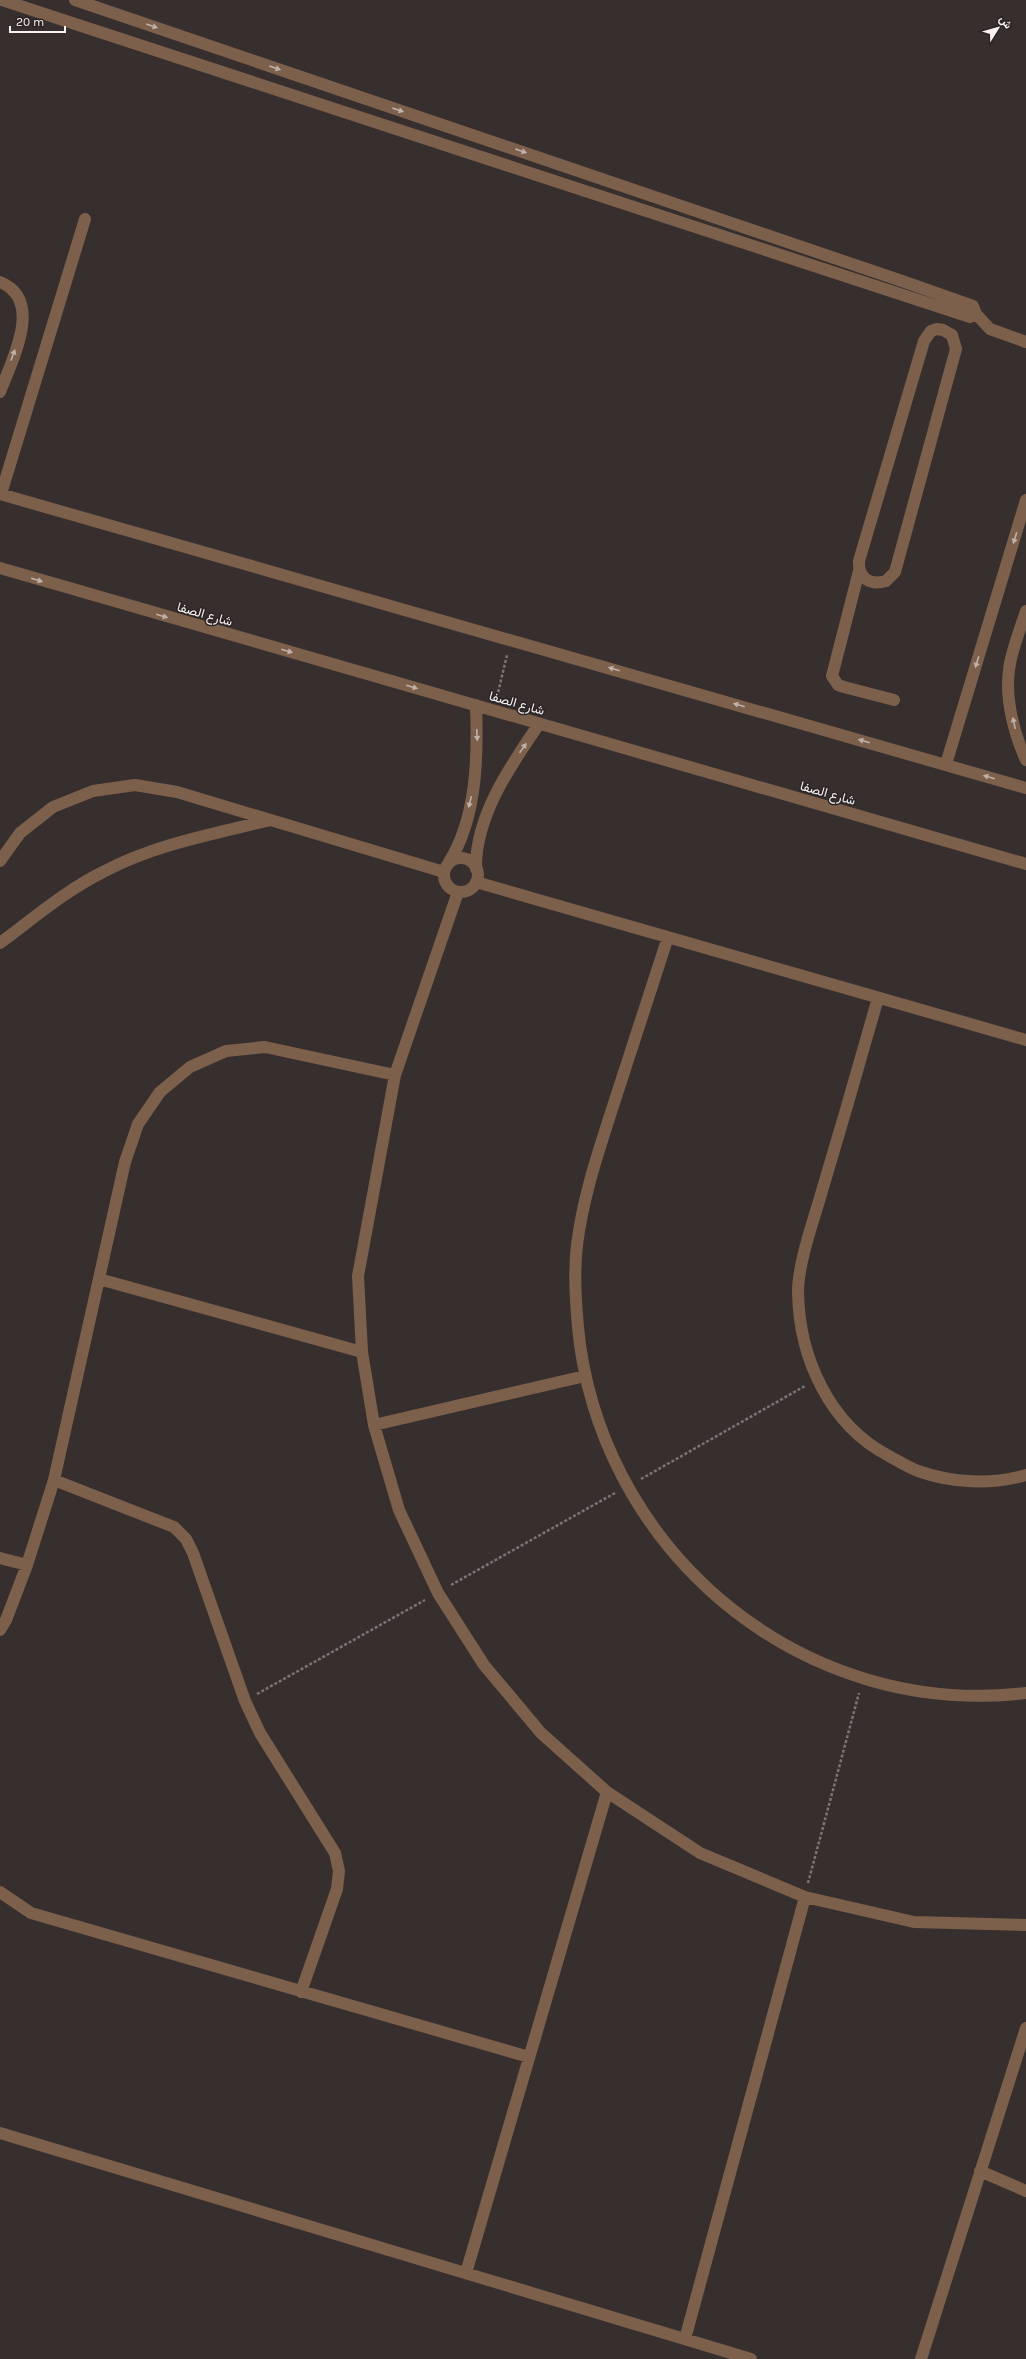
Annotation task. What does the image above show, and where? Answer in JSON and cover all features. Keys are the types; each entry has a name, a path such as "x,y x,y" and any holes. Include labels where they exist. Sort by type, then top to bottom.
{"street":[{"path":"2,0 948,310 970,317 976,314"},
{"path":"75,0 973,306 976,314 990,328 1026,342"},
{"path":"122,39 128,18"},
{"path":"172,56 178,35"},
{"path":"338,110 344,91"},
{"path":"85,218 1,494 1026,788"},
{"path":"735,239 740,226"},
{"path":"898,293 902,281"},
{"path":"0,282 11,289 19,300 23,314 24,328 1,389"},
{"path":"943,330 948,310"},
{"path":"859,571 862,577 874,583 886,581 895,572 956,350 955,339 943,330 931,331 924,341 859,561 859,571 832,676 838,685 894,700"},
{"path":"946,764 1026,500"},
{"name":"شارع الصفا","path":"0,568 1026,864"},
{"path":"1026,611 1009,670 1012,713 1016,734 1026,760"},
{"path":"476,705 478,745 474,786 460,841 447,867 444,878 448,887 458,892 468,890 476,882 479,844 499,785 539,724"},
{"path":"0,861 20,833 53,807 93,791 135,786 177,792 271,820 447,867"},
{"path":"0,943 75,888 123,862 167,846 271,820"},
{"path":"447,867 454,859 464,858 474,864 476,869"},
{"path":"476,882 1026,1040"},
{"path":"458,892 395,1075 358,1276 362,1352 374,1425 399,1510 438,1593 484,1665 541,1733 607,1792 700,1853 805,1897 914,1922 1026,1925"},
{"path":"668,937 589,1183 577,1247 576,1312 585,1376 602,1433 626,1486 661,1538 703,1585 745,1620 805,1656 863,1679 911,1691 991,1697 1026,1692"},
{"path":"878,998 806,1244 798,1290 802,1336 816,1380 842,1418 877,1449 918,1471 963,1481 1009,1480 1026,1475"},
{"path":"0,1630 6,1620 27,1564 54,1480 125,1162 138,1124 160,1092 190,1067 226,1051 265,1047 395,1075"},
{"path":"99,1279 362,1352"},
{"path":"374,1425 585,1376"},
{"path":"54,1480 160,1521 174,1528 186,1538 198,1567 244,1701 260,1733 335,1854 339,1871 337,1889 302,1992"},
{"path":"0,1558 27,1564"},
{"path":"466,2273 607,1792"},
{"path":"0,1892 31,1913 529,2057"},
{"path":"685,2339 805,1897"},
{"path":"921,2359 1026,2028"},
{"path":"0,2133 751,2359"},
{"path":"980,2171 1026,2191"}],"path":[{"path":"494,711 511,640"},
{"path":"244,1701 816,1380"},
{"path":"805,1897 863,1679"}]}
